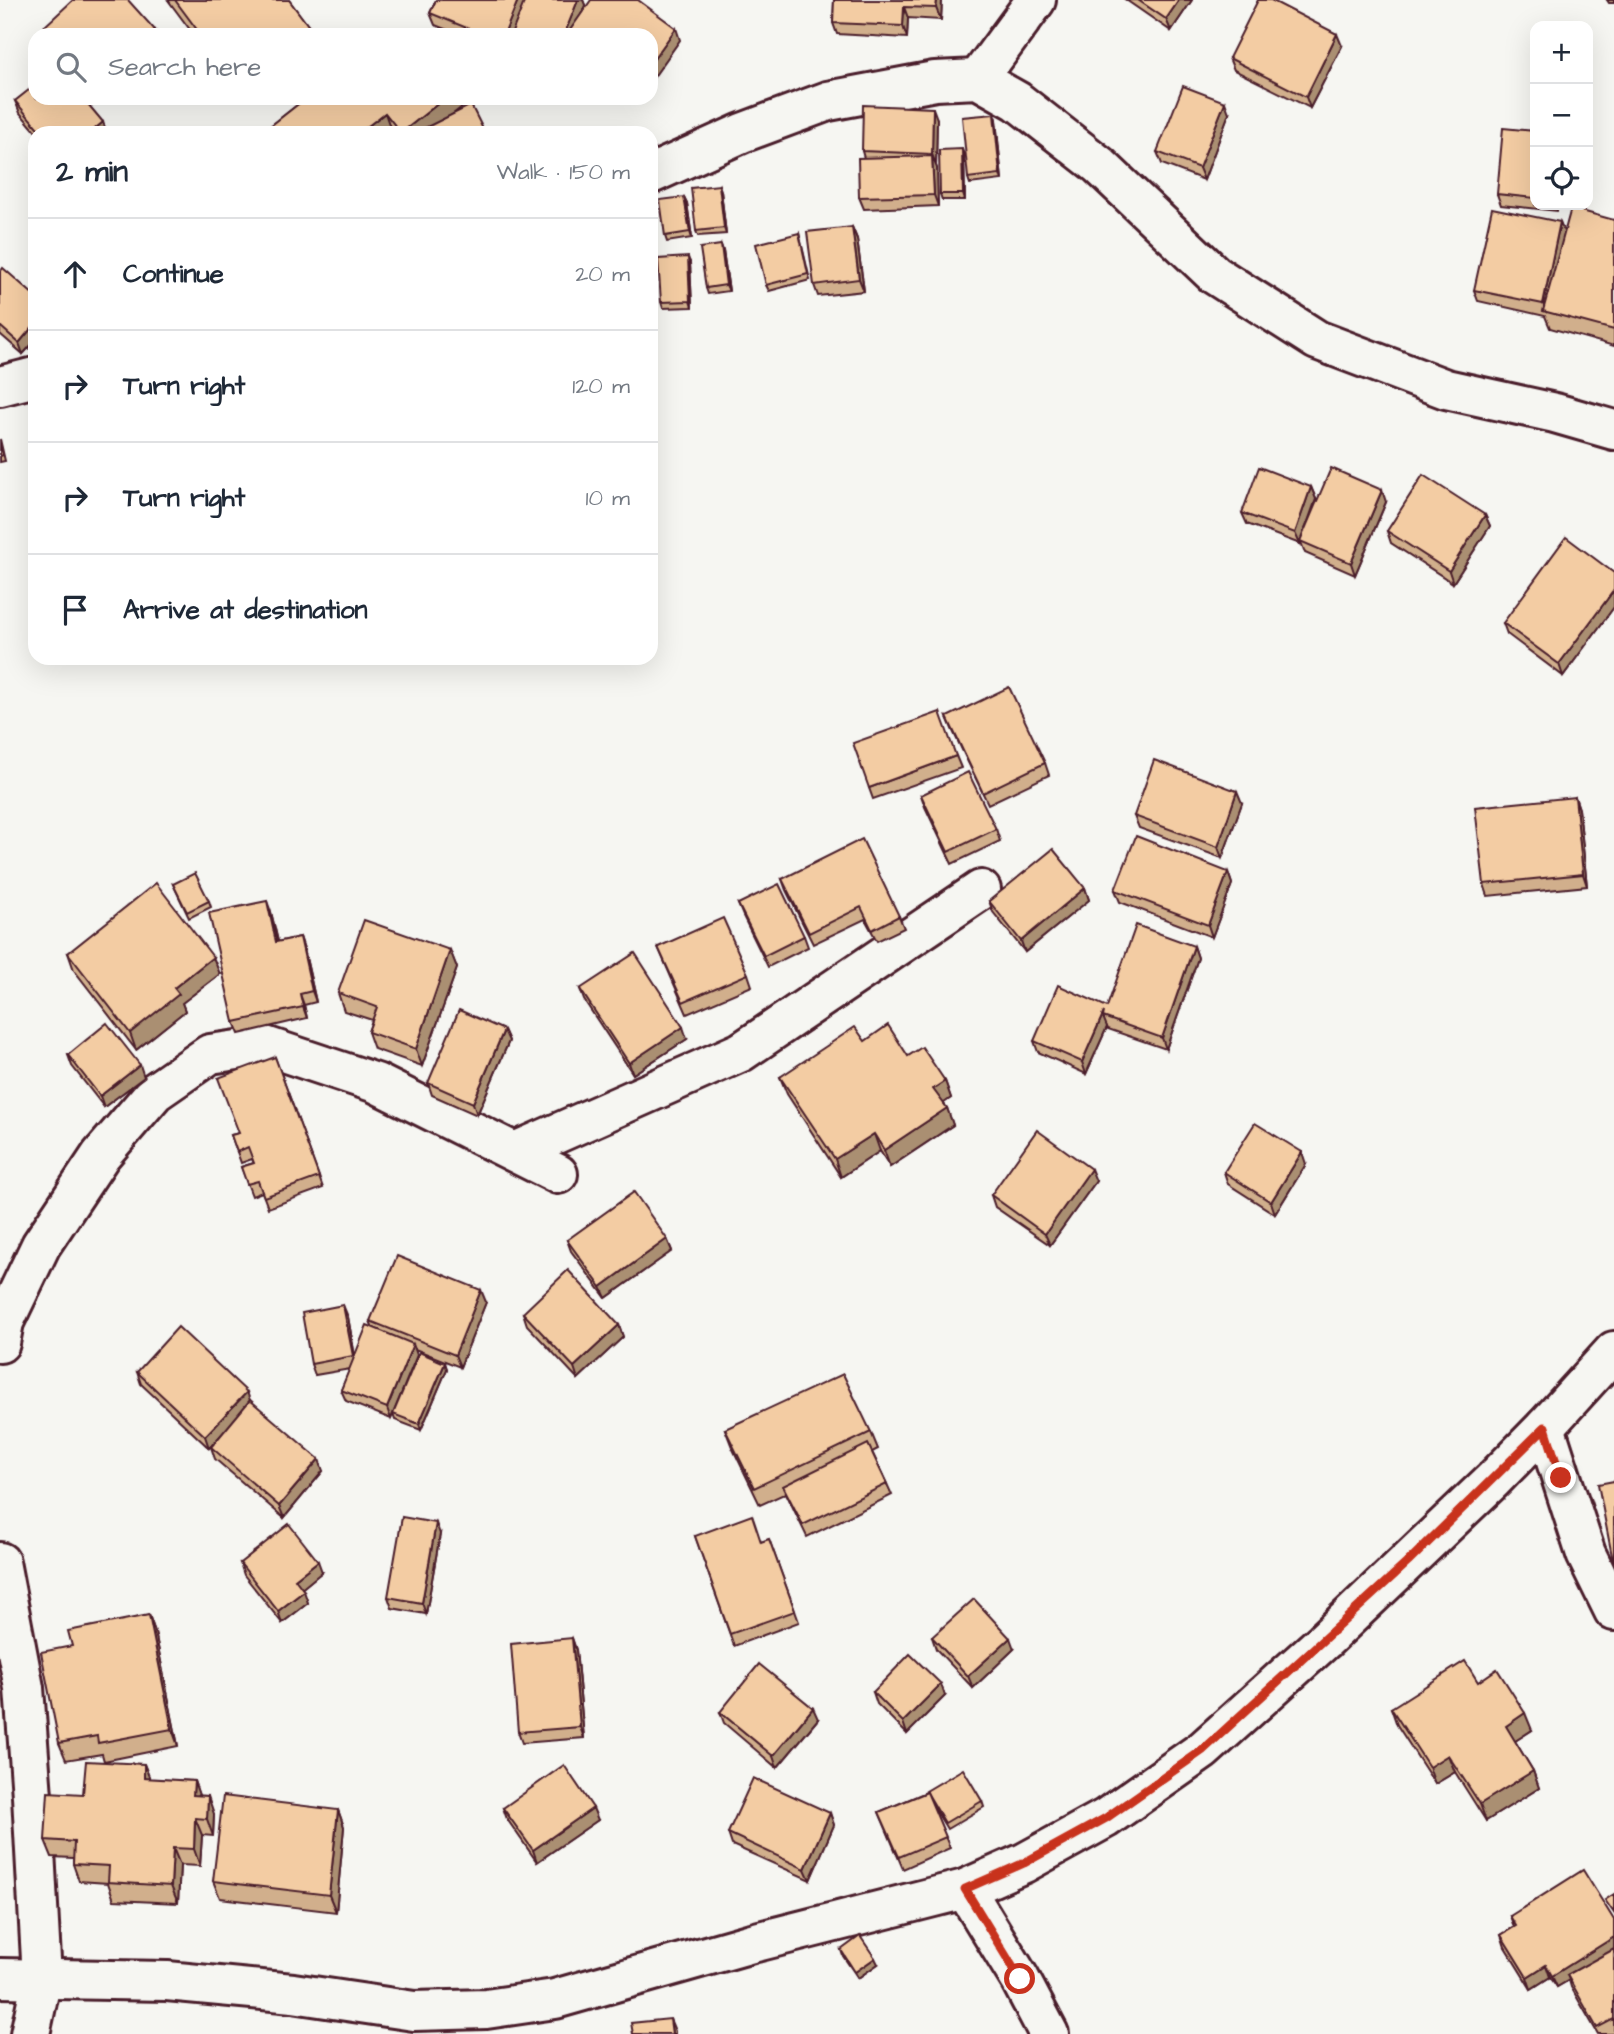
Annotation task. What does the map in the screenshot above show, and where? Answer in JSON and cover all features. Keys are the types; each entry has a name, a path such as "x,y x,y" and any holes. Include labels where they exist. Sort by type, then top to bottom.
{"street":[{"path":"978,79 1036,0"},
{"path":"658,171 742,133 828,101 935,81 978,79 1017,101 1099,164 1215,275 1317,341 1446,389 1555,413 1614,430"},
{"path":"0,386 28,379"},
{"path":"515,1153 741,1052 981,890"},
{"path":"0,1343 4,1322 41,1245 101,1155 155,1092 210,1054 265,1046 376,1083 558,1174"},
{"path":"0,1979 167,1981 293,1993 414,2011 486,2009 555,1999 751,1943 965,1889 1024,1863 1106,1818 1203,1750 1371,1597 1545,1427 1614,1350"},
{"path":"1545,1427 1586,1554 1614,1611"},
{"path":"0,1562 24,1688 42,1978 30,2034"},
{"path":"965,1889 1020,1979 1049,2034"}],"building":[{"path":"73,0 128,0 153,28 47,28 45,26"},
{"path":"175,0 289,0 310,28 196,28"},
{"path":"436,0 518,0 507,28 467,28 430,13"},
{"path":"525,0 578,0 567,28 514,28"},
{"path":"591,0 638,0 676,28 658,53 658,28 571,28"},
{"path":"834,0 937,0 936,8 904,7 903,26 833,23"},
{"path":"1138,0 1179,0 1166,19"},
{"path":"1258,0 1271,0 1337,34 1306,97 1229,58"},
{"path":"1183,86 1225,102 1199,168 1157,152"},
{"path":"28,91 28,105 89,105 103,122 98,126 36,126 15,101"},
{"path":"297,105 436,105 410,126 395,126 385,113 368,126 270,126"},
{"path":"471,105 482,126 429,126"},
{"path":"863,105 933,108 932,154 862,151"},
{"path":"994,114 1000,174 968,178 962,117"},
{"path":"1503,128 1530,131 1530,197 1497,194"},
{"path":"962,149 963,194 940,194 939,150"},
{"path":"932,156 934,195 859,197 858,158"},
{"path":"719,185 724,228 696,231 691,188"},
{"path":"684,197 690,232 665,236 660,200"},
{"path":"1492,208 1560,222 1543,304 1474,290"},
{"path":"1570,210 1614,220 1614,330 1543,311"},
{"path":"852,227 859,279 814,285 807,232"},
{"path":"799,233 808,274 766,285 756,244"},
{"path":"721,245 726,285 706,288 700,248"},
{"path":"688,257 690,301 661,302 658,259"},
{"path":"3,268 28,290 28,332 19,343 0,326 0,272"},
{"path":"1259,467 1311,487 1295,533 1242,513"},
{"path":"1331,468 1382,490 1351,563 1300,541"},
{"path":"1423,475 1485,515 1449,571 1387,531"},
{"path":"1566,537 1614,573 1614,590 1559,664 1503,623"},
{"path":"1009,687 1045,763 983,793 947,717"},
{"path":"940,712 956,756 869,788 853,743"},
{"path":"1154,760 1237,791 1218,847 1134,816"},
{"path":"968,772 996,829 948,852 921,795"},
{"path":"1575,797 1583,874 1484,884 1475,807"},
{"path":"1136,836 1228,872 1208,925 1115,890"},
{"path":"862,839 899,916 872,930 861,907 809,933 782,879"},
{"path":"1053,849 1085,888 1021,941 989,901"},
{"path":"195,873 209,901 187,912 173,884"},
{"path":"156,883 213,957 174,988 179,994 130,1033 68,953"},
{"path":"779,884 804,936 764,956 738,904"},
{"path":"267,901 276,942 300,937 312,991 300,994 303,1007 234,1022 209,913"},
{"path":"723,918 748,974 683,1002 658,947"},
{"path":"364,920 450,950 416,1049 368,1032 377,1007 338,993"},
{"path":"1136,925 1194,946 1162,1038 1103,1017 1104,1012 1082,1062 1034,1041 1058,985 1107,1007"},
{"path":"635,953 683,1027 629,1063 580,989"},
{"path":"459,1010 504,1030 473,1103 428,1083"},
{"path":"107,1023 140,1065 100,1096 68,1055"},
{"path":"888,1025 908,1056 922,1047 945,1081 933,1089 947,1108 884,1150 874,1134 835,1159 780,1077 855,1027 865,1041"},
{"path":"275,1057 319,1177 264,1197 258,1181 247,1184 241,1167 254,1163 248,1147 237,1152 231,1135 239,1133 218,1078"},
{"path":"1255,1123 1302,1152 1271,1202 1224,1172"},
{"path":"1037,1130 1091,1169 1045,1234 991,1195"},
{"path":"634,1192 667,1239 601,1287 567,1240"},
{"path":"397,1256 481,1290 455,1355 370,1321"},
{"path":"568,1270 619,1325 574,1367 523,1313"},
{"path":"343,1305 353,1356 311,1364 302,1313"},
{"path":"367,1325 413,1344 387,1408 341,1390"},
{"path":"178,1327 247,1392 205,1436 137,1372"},
{"path":"419,1352 445,1363 419,1424 393,1414"},
{"path":"843,1374 871,1432 754,1488 725,1429"},
{"path":"250,1400 319,1459 279,1506 211,1447"},
{"path":"868,1444 887,1484 803,1525 783,1486"},
{"path":"1614,1481 1614,1561 1613,1561 1598,1484"},
{"path":"752,1515 761,1542 769,1539 795,1611 730,1634 695,1536"},
{"path":"402,1517 436,1523 422,1603 388,1597"},
{"path":"289,1524 318,1561 295,1579 304,1591 278,1611 240,1563"},
{"path":"974,1599 1010,1638 968,1676 932,1637"},
{"path":"149,1615 172,1729 98,1743 97,1736 59,1743 41,1652 72,1646 68,1631"},
{"path":"572,1638 580,1727 518,1732 511,1644"},
{"path":"910,1654 941,1684 903,1722 873,1692"},
{"path":"1465,1661 1478,1682 1497,1669 1525,1713 1506,1726 1533,1771 1480,1804 1448,1755 1429,1767 1391,1708"},
{"path":"759,1664 813,1708 773,1756 720,1712"},
{"path":"86,1761 144,1764 144,1778 194,1781 193,1795 208,1796 207,1819 195,1818 194,1849 173,1848 171,1886 108,1882 109,1866 73,1864 74,1842 45,1840 48,1792 83,1794"},
{"path":"564,1765 593,1808 533,1850 503,1808"},
{"path":"963,1769 982,1801 945,1823 926,1791"},
{"path":"753,1778 830,1813 805,1869 728,1833"},
{"path":"927,1792 946,1837 899,1857 879,1812"},
{"path":"223,1796 338,1810 329,1895 213,1881"},
{"path":"1583,1870 1614,1920 1614,1937 1552,1976 1546,1965 1527,1977 1501,1935 1516,1926 1510,1916"},
{"path":"1614,1894 1614,1913 1605,1900"},
{"path":"860,1936 875,1958 855,1972 841,1950"},
{"path":"1614,1949 1614,2019 1597,2028 1567,1975"},
{"path":"670,2019 672,2034 633,2034 631,2023"}],"route":[{"path":"1020,1979 965,1889 1024,1863 1106,1818 1203,1750 1408,1562 1545,1427 1561,1478"}]}
